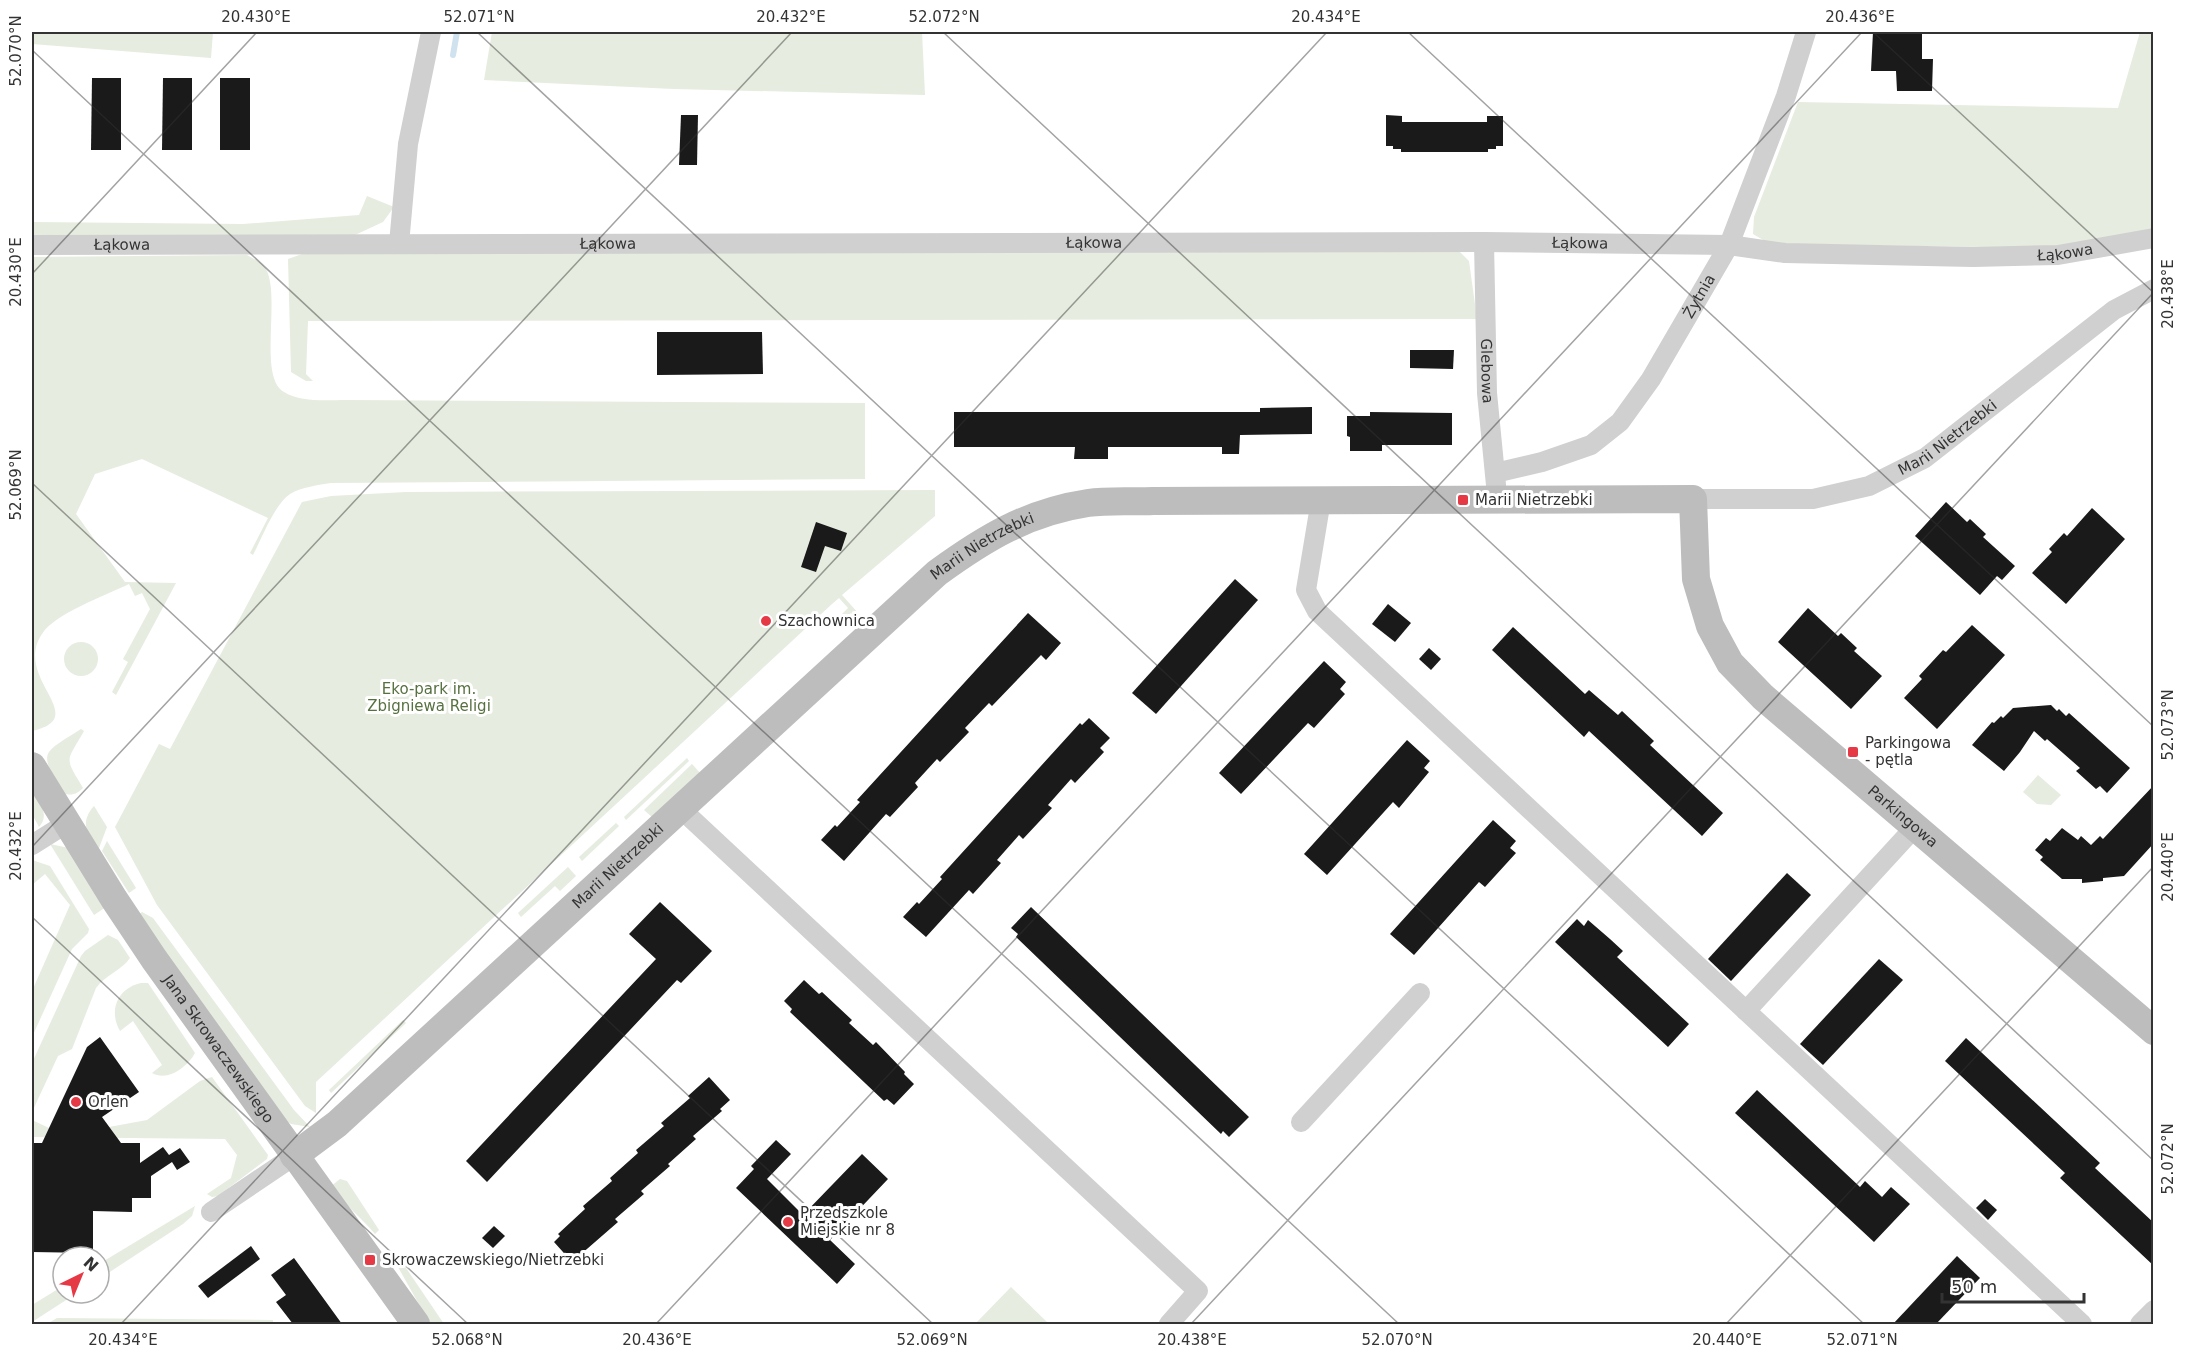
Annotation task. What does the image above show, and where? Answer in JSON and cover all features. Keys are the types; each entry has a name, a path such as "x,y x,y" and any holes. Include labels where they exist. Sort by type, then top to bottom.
{"street":[{"path":"399,244 408,144 431,32"},
{"name":"Żytnia","path":"1496,486 1542,462 1591,445 1620,422 1651,379 1729,244 1786,96 1806,32"},
{"name":"Łąkowa","path":"32,245 1484,242 1729,244 1785,253 1984,257 2058,255 2154,238"},
{"name":"Glebowa","path":"1484,242 1486,393 1496,486"},
{"name":"Marii Nietrzebki","path":"294,1156 337,1124 937,573 971,547 1008,526 1088,503 1321,500 1496,486 1693,499 1813,499 1869,486 1925,458 2114,310 2154,290"},
{"name":"Parkingowa","path":"1693,499 1696,579 1710,626 1730,663 1763,697 2154,1031"},
{"path":"1321,500 1306,590 1317,611 2082,1324"},
{"name":"Jana Skrowaczewskiego","path":"32,766 154,959 416,1324"},
{"path":"681,809 1198,1291 1169,1324"},
{"path":"32,845 67,823"},
{"path":"1746,1011 1915,827"},
{"path":"1301,1122 1420,993"},
{"path":"211,1212 294,1156"},
{"path":"2140,1324 2154,1310"}],"green space":[{"path":"32,32 213,32 211,58 32,44"},
{"path":"492,32 922,32 925,95 674,89 484,80"},
{"path":"2140,32 2153,32 2153,231 2052,248 1770,244 1753,234 1754,217 1798,102 2118,108"},
{"path":"367,196 394,207 383,222 355,235 32,236 32,222 243,224 359,215"},
{"path":"1454,246 1469,261 1477,319 308,321 306,374 313,381 306,381 291,372 288,259 305,253"},
{"path":"247,255 263,265 269,276 272,368 276,383 291,396 323,400 865,403 865,479 331,483 300,490 284,499 253,555 250,553 268,518 142,459 95,474 76,514 125,582 176,583 116,695 112,692 128,662 123,659 150,609 142,593 135,596 129,584 69,612 48,627 42,634 35,651 36,666 54,706 55,716 49,725 32,731 32,257"},
{"name":"Eko-park im. Zbigniewa Religi","path":"935,490 935,516 842,595 867,623 863,625 851,613 839,624 836,620 848,608 839,598 832,604 316,1082 316,1113 305,1106 157,905 115,827 159,744 170,749 302,502 331,496 406,492"},
{"path":"81,642 93,647 98,659 93,671 81,676 69,671 64,659 69,647"},
{"path":"81,729 84,731 71,755 70,764 83,788 74,794 63,794 50,769 47,761 48,755 58,744"},
{"path":"687,758 689,761 626,820 624,817"},
{"path":"692,764 700,773 652,817 644,810"},
{"path":"2038,775 2061,795 2051,805 2037,804 2023,792"},
{"path":"32,788 44,812 39,827 32,814 34,809"},
{"path":"94,806 107,827 96,851 86,828 89,812"},
{"path":"616,823 619,826 582,861 579,857"},
{"path":"107,841 136,888 129,893 102,851"},
{"path":"50,844 69,848 106,907 94,915"},
{"path":"32,860 50,866 89,929 88,933 72,949 32,1037 32,991 70,905 45,874 32,885"},
{"path":"568,867 576,876 560,891 555,886 521,917 518,913"},
{"path":"142,912 153,918 294,1110 310,1127 291,1124 280,1117 138,915"},
{"path":"108,935 118,940 130,958 96,988 72,1049 58,1056 32,1112 32,1063 81,956"},
{"path":"141,983 148,983 195,1053 182,1068 171,1074 164,1076 152,1073 162,1065 133,1021 120,1031 117,1023 115,1008 117,1001 126,990"},
{"path":"403,1020 406,1023 331,1093 329,1090"},
{"path":"212,1077 268,1155 267,1159 218,1196 212,1197 207,1194 231,1178 237,1155 225,1139 32,1137 32,1120 49,1128 109,1127 147,1120 200,1081"},
{"path":"340,1179 347,1181 379,1230 375,1234 330,1187"},
{"path":"195,1206 192,1216 183,1224 111,1271 111,1257"},
{"path":"401,1264 404,1265 444,1324 430,1324 398,1267"},
{"path":"1011,1287 1049,1324 975,1324"},
{"path":"51,1293 51,1305 58,1305 32,1322 32,1305"},
{"path":"57,1318 273,1320 273,1324 47,1324"}],"building":[{"path":"1873,32 1922,32 1922,59 1933,59 1932,91 1897,91 1896,71 1871,71"},
{"path":"92,78 121,78 121,150 91,150"},
{"path":"163,78 192,78 192,150 162,150"},
{"path":"220,78 250,78 250,150 220,150"},
{"path":"681,115 698,115 697,165 679,165"},
{"path":"1386,115 1402,116 1402,122 1487,122 1487,116 1503,116 1503,146 1488,149 1488,152 1401,152 1401,149 1386,146"},
{"path":"657,332 762,332 763,374 657,375"},
{"path":"1410,350 1454,350 1453,369 1410,368"},
{"path":"1312,407 1312,434 1240,435 1239,454 1222,454 1222,447 1108,447 1108,459 1074,459 1075,447 954,447 954,412 1260,412 1260,408"},
{"path":"1370,412 1452,413 1452,445 1382,445 1382,451 1350,451 1347,416 1370,416"},
{"path":"1946,502 1967,522 1970,519 1986,534 1983,537 2015,566 2002,580 1997,576 1980,595 1915,536"},
{"path":"2092,508 2125,539 2066,604 2032,573 2052,552 2049,549 2064,533 2067,536"},
{"path":"816,522 847,533 841,551 825,546 816,572 801,567"},
{"path":"1235,579 1258,600 1156,714 1132,693"},
{"path":"1388,604 1411,623 1395,642 1372,624"},
{"path":"1808,608 1838,636 1841,633 1857,648 1854,651 1882,676 1851,709 1778,642"},
{"path":"1028,613 1061,643 1046,660 1041,655 992,706 989,703 965,728 969,732 940,762 937,759 915,783 918,787 890,817 886,814 844,861 821,840 835,825 837,827 860,802 857,800"},
{"path":"1972,625 2005,655 1937,729 1904,698 1922,679 1919,676 1943,650 1946,652"},
{"path":"1513,627 1585,694 1589,690 1618,715 1622,711 1654,741 1650,745 1723,813 1702,836 1589,731 1584,737 1492,650"},
{"path":"1429,648 1441,659 1431,670 1419,659"},
{"path":"1324,661 1346,682 1340,689 1345,694 1314,728 1308,723 1241,794 1219,773"},
{"path":"2051,705 2066,716 2069,713 2130,768 2107,793 2100,786 2096,789 2076,771 2080,768 2047,739 2045,741 2034,731 2004,771 1972,745 1992,722 1994,723 2001,716 2003,718 2013,708"},
{"path":"1089,718 1110,738 1100,748 1104,752 1075,783 1071,779 1048,805 1052,808 1023,839 1019,835 997,860 1001,863 973,894 969,890 926,937 903,917 917,902 919,904 942,879 940,877 1080,723 1082,725"},
{"path":"1407,740 1430,761 1424,768 1429,772 1399,808 1393,802 1327,875 1304,854"},
{"path":"2154,785 2154,843 2124,876 2082,883 2082,879 2062,879 2040,860 2043,857 2035,850 2046,838 2050,841 2062,828 2078,840 2081,836 2091,845 2100,836 2103,839"},
{"path":"1493,820 1516,841 1510,848 1516,853 1485,887 1479,882 1414,955 1390,934"},
{"path":"1787,873 1811,895 1731,981 1708,959"},
{"path":"660,902 712,951 681,983 677,980 487,1182 466,1161 656,959 629,934"},
{"path":"1031,907 1249,1117 1229,1137 1223,1131 1221,1134 1016,937 1018,934 1011,928"},
{"path":"1577,919 1584,926 1588,920 1623,951 1617,957 1689,1024 1668,1047 1555,942"},
{"path":"1879,959 1903,980 1823,1065 1800,1044"},
{"path":"804,980 819,994 822,992 852,1020 849,1023 873,1045 876,1042 914,1084 894,1105 887,1099 884,1101 790,1012 792,1009 784,1001"},
{"path":"100,1037 139,1092 102,1117 121,1143 140,1143 140,1163 163,1147 169,1155 180,1148 190,1162 177,1170 172,1162 151,1176 151,1198 132,1198 132,1212 93,1211 93,1245 51,1245 51,1252 32,1252 32,1143 42,1143 87,1047"},
{"path":"1966,1038 2100,1163 2095,1168 2154,1223 2154,1266 2060,1178 2065,1173 1945,1061"},
{"path":"709,1077 730,1100 720,1109 722,1111 693,1136 696,1139 668,1164 670,1166 641,1191 644,1194 615,1219 618,1222 572,1262 554,1242 560,1236 558,1234 585,1209 583,1206 612,1181 610,1178 638,1153 636,1150 664,1126 661,1123 690,1098 688,1096"},
{"path":"1757,1090 1860,1187 1865,1181 1882,1197 1891,1187 1910,1204 1874,1242 1735,1113"},
{"path":"776,1140 791,1154 767,1179 803,1215 862,1154 888,1179 830,1240 855,1264 837,1284 736,1188 754,1169 751,1166"},
{"path":"1985,1199 1997,1210 1988,1220 1976,1208"},
{"path":"494,1226 505,1236 493,1248 482,1238"},
{"path":"251,1246 260,1259 208,1298 198,1286"},
{"path":"1957,1256 1980,1278 1936,1324 1893,1324"},
{"path":"294,1258 342,1324 293,1324 276,1302 286,1295 271,1275"}],"waterway":[{"path":"453,55 457,32"}],"place":[{"name":"Marii Nietrzebki","path":"1463,500"},
{"name":"Szachownica","path":"766,621"},
{"name":"Parkingowa - pętla","path":"1853,752"},
{"name":"Orlen","path":"76,1102"},
{"name":"Przedszkole Miejskie nr 8","path":"788,1222"},
{"name":"Skrowaczewskiego/Nietrzebki","path":"370,1260"}]}
